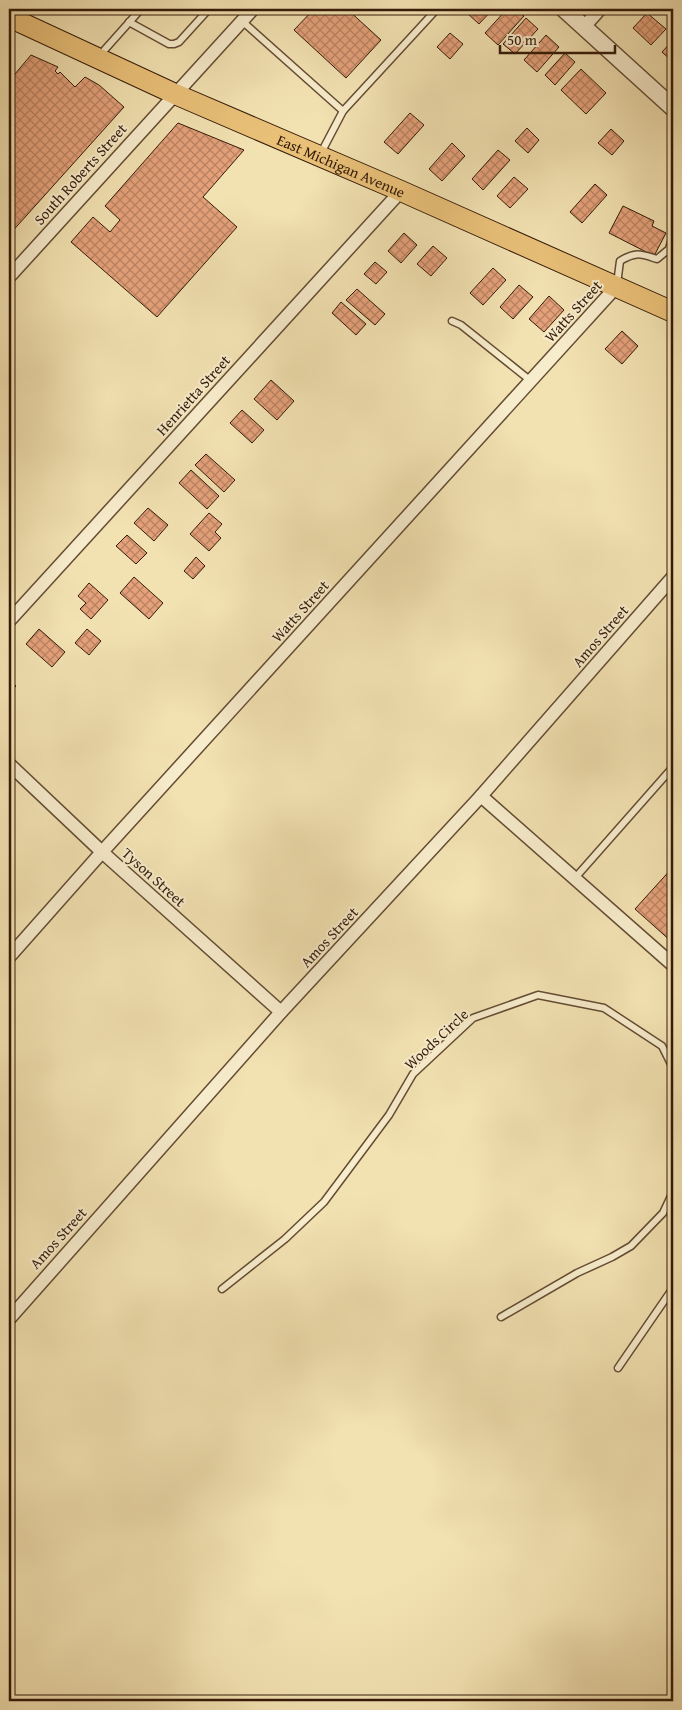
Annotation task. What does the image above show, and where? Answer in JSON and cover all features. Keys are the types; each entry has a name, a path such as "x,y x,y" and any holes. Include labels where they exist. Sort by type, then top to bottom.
{"main road":[{"name":"East Michigan Avenue","path":"19,16 97,58 175,94 401,191 673,312"}],"street":[{"name":"South Roberts Street","path":"9,277 252,9"},
{"path":"564,9 673,108"},
{"path":"584,27 600,9"},
{"name":"Henrietta Street","path":"9,621 401,191"},
{"name":"Watts Street","path":"9,957 102,852 616,287"},
{"name":"Amos Street","path":"9,1319 281,1012 481,796 673,577"},
{"name":"Tyson Street","path":"9,764 102,852 281,1012"},
{"path":"481,796 673,965"}],"lane":[{"path":"97,58 141,9"},
{"path":"129,22 169,44 174,44 179,42 209,9"},
{"path":"320,156 343,111 437,9"},
{"path":"242,21 343,111"},
{"path":"616,287 620,261 630,254 639,253 657,259 669,249 673,235"},
{"path":"452,321 461,325 531,381"},
{"path":"575,878 673,767"},
{"name":"Woods Circle","path":"222,1289 285,1239 324,1202 389,1115 413,1074 473,1018 538,995 604,1008 662,1046 673,1068"},
{"path":"501,1318 578,1273 612,1258 631,1246 663,1213 673,1192"},
{"path":"618,1368 671,1296 673,1288"}],"building":[{"path":"314,9 347,9 381,40 346,78 294,30"},
{"path":"471,9 493,9 479,24 467,13"},
{"path":"507,9 515,9 524,16 498,45 485,33"},
{"path":"647,13 666,29 651,45 633,28"},
{"path":"526,18 538,29 515,54 503,44"},
{"path":"450,33 463,44 450,59 437,47"},
{"path":"546,35 559,47 537,72 524,60"},
{"path":"673,40 673,62 662,52"},
{"path":"565,53 575,62 555,85 545,75"},
{"path":"31,55 58,67 55,71 58,74 60,72 75,87 85,77 99,85 124,107 9,235 9,131 13,126 9,122 9,81"},
{"path":"581,69 606,93 586,114 561,90"},
{"path":"410,113 424,125 398,154 384,142"},
{"path":"178,123 244,150 203,197 237,227 157,317 71,242 93,217 110,232 120,220 105,206"},
{"path":"527,128 539,140 528,153 515,141"},
{"path":"611,129 624,141 612,155 598,143"},
{"path":"452,143 465,156 442,181 429,169"},
{"path":"498,150 510,160 483,190 472,179"},
{"path":"514,177 528,189 510,208 497,196"},
{"path":"595,184 607,195 582,223 570,212"},
{"path":"623,206 654,221 652,226 666,233 654,256 609,233"},
{"path":"404,233 417,245 401,263 388,251"},
{"path":"433,246 447,258 431,276 417,264"},
{"path":"375,262 387,272 376,284 364,274"},
{"path":"493,268 506,280 483,305 470,293"},
{"path":"519,285 533,297 513,319 500,307"},
{"path":"357,289 385,314 375,325 346,300"},
{"path":"549,296 564,310 544,332 529,319"},
{"path":"341,302 366,324 356,335 332,313"},
{"path":"622,331 638,346 622,364 605,349"},
{"path":"271,380 294,401 277,420 254,399"},
{"path":"242,410 264,430 252,443 230,423"},
{"path":"206,454 235,480 224,492 195,465"},
{"path":"191,470 219,496 207,509 179,483"},
{"path":"148,508 168,525 154,541 134,523"},
{"path":"209,513 222,524 215,532 221,538 209,551 190,534"},
{"path":"127,535 147,553 136,564 116,546"},
{"path":"196,557 205,566 193,579 184,571"},
{"path":"134,577 163,603 149,619 120,593"},
{"path":"89,583 108,600 91,619 80,609 86,603 78,596"},
{"path":"39,629 65,652 52,667 26,644"},
{"path":"87,629 101,641 89,655 75,643"},
{"path":"9,679 16,686 9,694"},
{"path":"673,867 673,943 635,909"}]}
